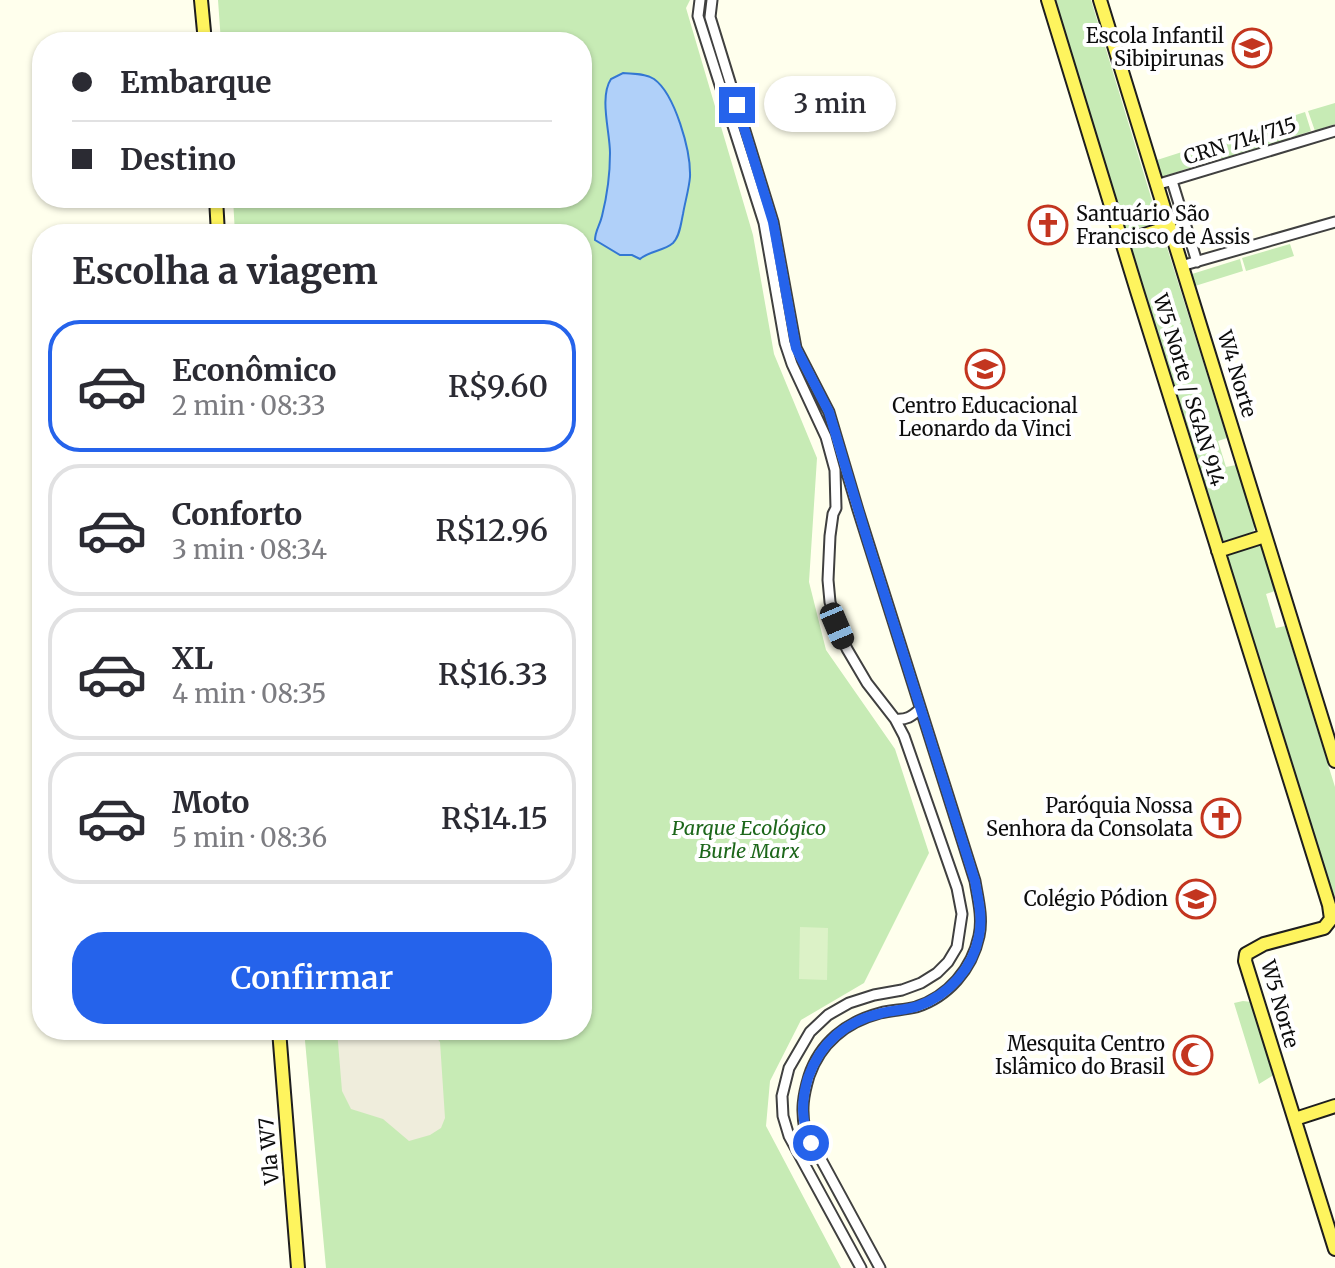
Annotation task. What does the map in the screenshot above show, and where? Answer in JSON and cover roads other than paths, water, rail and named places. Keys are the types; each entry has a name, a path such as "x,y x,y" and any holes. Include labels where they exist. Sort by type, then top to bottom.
{"main road":[{"path":"201,0 204,32"},
{"name":"W5 Norte / SGAN 914","path":"1048,0 1218,551"},
{"name":"W4 Norte","path":"1100,0 1335,761"},
{"path":"1122,242 1169,227"},
{"path":"1218,551 1265,536"},
{"name":"W5 Norte","path":"1218,551 1332,904 1331,919 1324,928 1264,944 1246,954 1245,961 1335,1249"},
{"name":"Vla W7","path":"280,1040 298,1268"},
{"path":"1295,1119 1335,1106"}],"street":[{"path":"700,0 698,16 764,223 785,343 826,437 835,470 836,508 830,536 828,580 830,602 847,649 904,736 957,888 962,914 957,947 937,973 902,990 849,1003 828,1015 810,1032 788,1070 782,1096 783,1116 789,1136 861,1268"},
{"path":"712,0 710,17 773,222 796,348 829,412 975,881 980,908 980,934 973,957 961,977 933,1000 916,1007 881,1013 850,1025 834,1036 820,1052 808,1079 802,1112 805,1130 880,1268"},
{"name":"CRN 714/715","path":"1156,185 1335,131"},
{"path":"1172,181 1197,262"},
{"path":"1181,266 1335,222"},
{"path":"836,508 842,505 858,510"},
{"path":"895,719 905,720 920,709"},
{"path":"797,1054 798,1059 806,1063 815,1062"},
{"path":"788,1070 803,1070 808,1079"}],"water":[{"path":"623,73 647,76 662,86 680,124 690,166 689,186 677,237 669,246 640,259 620,255 595,240 609,169 606,95 611,79"}],"place":[{"name":"Escola Infantil Sibipirunas","path":"1252,48"},
{"name":"Santuário São Francisco de Assis","path":"1048,225"},
{"name":"Centro Educacional Leonardo da Vinci","path":"985,369"},
{"name":"Paróquia Nossa Senhora da Consolata","path":"1221,818"},
{"name":"Colégio Pódion","path":"1196,899"},
{"name":"Mesquita Centro Islâmico do Brasil","path":"1193,1055"}],"park label":[{"name":"Parque Ecológico Burle Marx","path":"749,840"}]}
